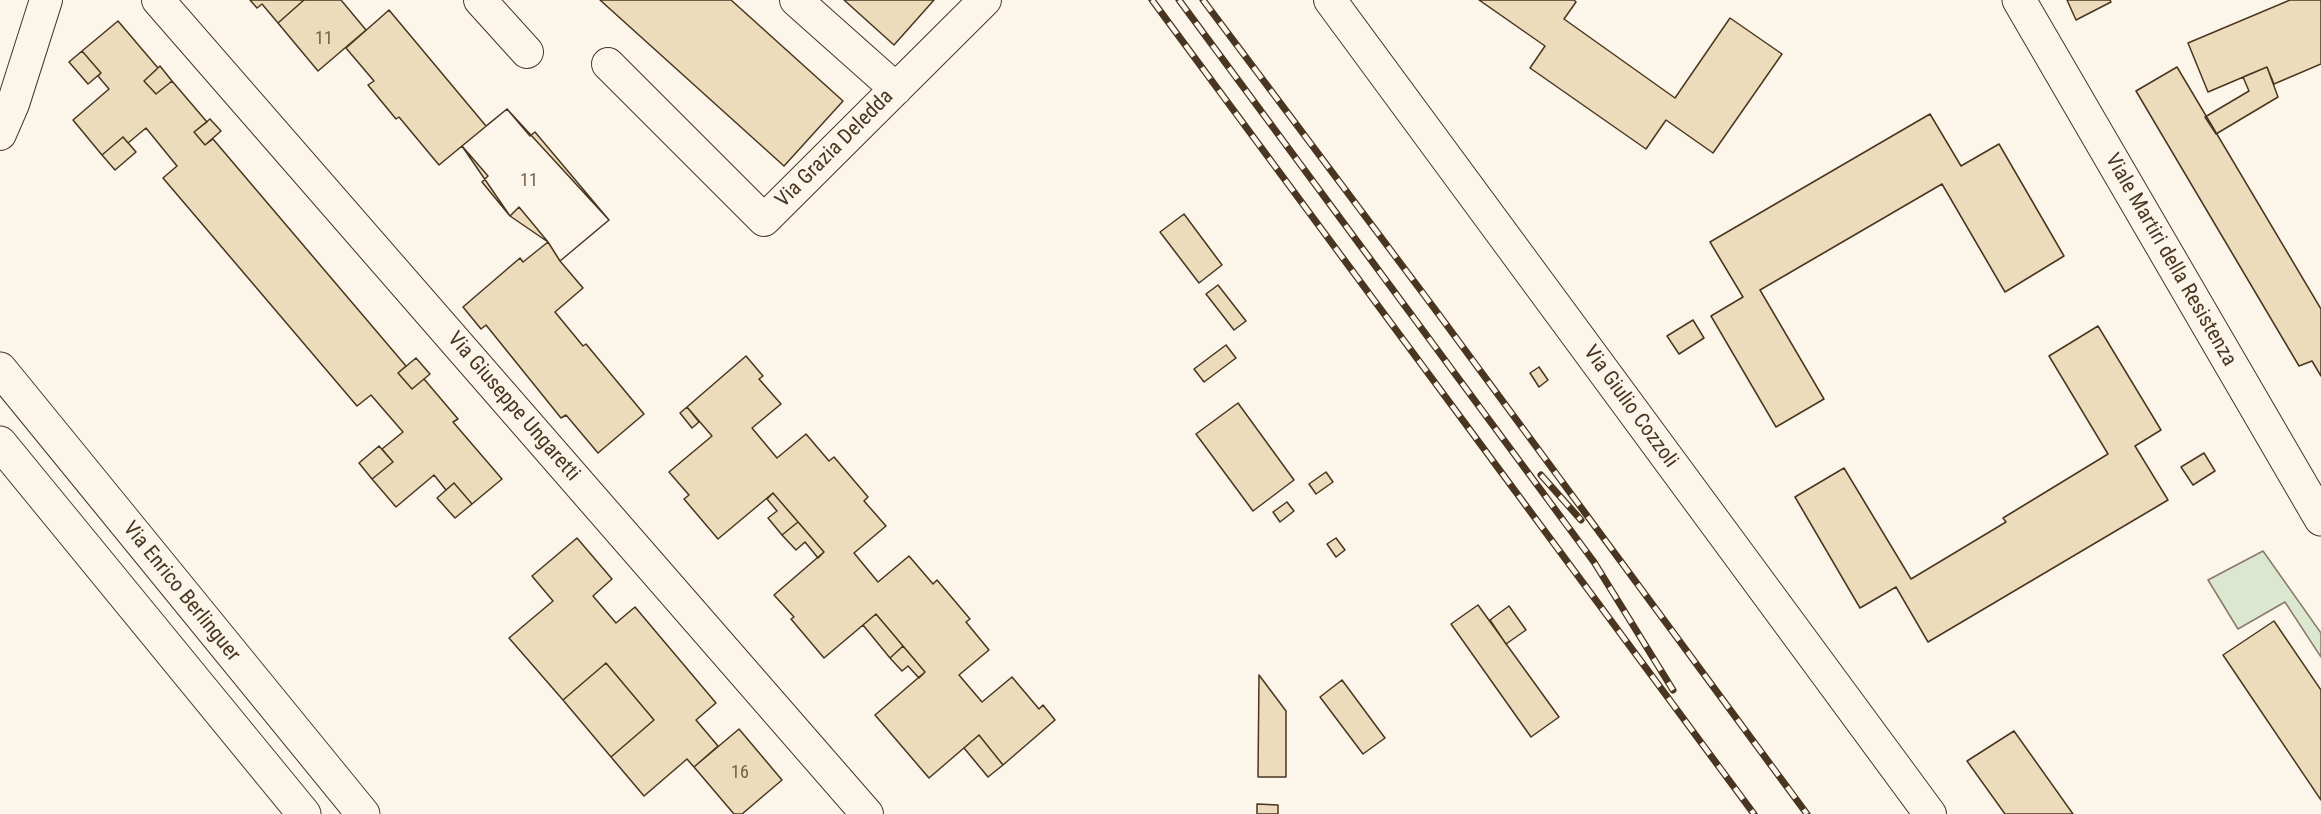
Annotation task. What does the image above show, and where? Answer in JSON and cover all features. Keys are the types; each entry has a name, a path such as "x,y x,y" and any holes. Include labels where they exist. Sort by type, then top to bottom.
{"main road":[{"name":"Viale Martiri della Resistenza","path":"2019,0 2321,519"},
{"name":"Via Enrico Berlinguer","path":"0,369 363,814"},
{"path":"0,443 304,814"}],"street":[{"path":"0,134 7,96 46,0"},
{"name":"Via Giuseppe Ungaretti","path":"159,0 867,814"},
{"path":"480,0 527,52"},
{"path":"796,0 896,89"},
{"name":"Via Grazia Deledda","path":"608,64 764,220 985,0"},
{"name":"Via Giulio Cozzoli","path":"1330,0 1930,814"}],"green space":[{"path":"2263,551 2321,633 2321,657 2285,602 2238,629 2208,580"}],"building":[{"path":"250,0 304,0 278,23 262,4 257,8"},
{"path":"304,0 341,0 366,30 318,71 278,23"},
{"path":"600,0 731,0 843,101 784,166"},
{"path":"844,0 934,0 894,45"},
{"path":"1479,0 1574,0 1576,2 1564,19 1675,98 1730,18 1782,54 1713,153 1666,120 1646,149 1530,68 1545,46"},
{"path":"2067,0 2110,0 2111,2 2076,20"},
{"path":"2290,0 2321,0 2321,64 2274,84 2267,67 2208,92 2188,43"},
{"path":"389,10 486,126 507,109 530,136 535,132 609,220 560,261 583,288 555,312 583,346 586,344 644,414 598,453 566,415 561,418 486,325 481,329 463,307 520,258 523,262 548,242 519,207 510,216 482,182 488,176 462,146 439,165 399,117 396,119 368,85 374,81 346,48"},
{"path":"118,21 158,68 144,81 156,94 172,81 207,122 194,132 205,145 213,139 406,366 398,373 412,389 424,379 458,419 453,422 502,479 472,504 454,483 446,490 434,475 396,507 372,479 393,462 382,449 403,432 371,395 357,406 163,178 177,166 146,128 128,143 123,137 102,155 73,120 109,89 98,76 101,73 82,51"},
{"path":"82,51 101,73 88,84 69,62"},
{"path":"160,66 172,81 156,94 144,81"},
{"path":"2177,67 2321,309 2321,376 2312,361 2299,366 2136,91"},
{"path":"2267,67 2278,97 2216,134 2205,117 2249,91 2243,77"},
{"path":"507,109 609,220 560,261 548,242 510,216 462,146"},
{"path":"1930,114 1961,166 1999,144 2064,256 2005,292 1942,184 1760,290 1824,399 1776,427 1711,316 1743,297 1710,242"},
{"path":"210,119 221,131 205,145 194,132"},
{"path":"123,137 136,152 115,170 102,155"},
{"path":"1184,214 1222,265 1199,283 1160,232"},
{"path":"1218,285 1246,321 1234,330 1206,294"},
{"path":"1693,320 1704,338 1679,354 1667,336"},
{"path":"2098,326 2161,430 2135,446 2168,500 1928,642 1896,587 1860,608 1795,497 1844,468 1911,579 2006,522 2003,518 2108,454 2049,356"},
{"path":"1226,345 1236,358 1204,382 1194,369"},
{"path":"746,356 763,376 759,379 781,404 752,428 777,458 806,434 829,461 834,457 868,497 864,501 886,526 854,553 878,582 909,556 933,584 937,580 970,619 966,622 989,650 959,675 982,702 1012,677 1039,709 1043,705 1055,720 1003,765 979,735 929,778 875,715 925,672 876,614 824,658 791,619 794,617 774,595 824,552 773,493 718,539 684,499 689,495 669,472 712,436 687,407"},
{"path":"416,358 430,374 412,389 398,373"},
{"path":"1539,367 1548,380 1539,387 1530,373"},
{"path":"1238,403 1294,480 1253,511 1196,434"},
{"path":"687,407 699,422 692,428 680,413"},
{"path":"379,446 393,462 372,479 359,463"},
{"path":"2204,453 2215,471 2193,485 2181,467"},
{"path":"1326,472 1333,482 1316,494 1309,484"},
{"path":"454,483 472,504 455,518 437,498"},
{"path":"773,493 798,522 782,535 768,518 777,511 767,499"},
{"path":"1287,502 1294,511 1280,522 1273,512"},
{"path":"798,522 824,552 818,558 805,542 796,550 782,535"},
{"path":"577,538 612,579 593,596 616,623 635,607 716,703 696,720 718,746 694,767 687,759 644,796 611,757 654,720 606,663 563,700 509,638 553,601 532,576"},
{"path":"1336,538 1345,550 1336,557 1327,544"},
{"path":"1478,605 1559,717 1531,737 1451,624"},
{"path":"1509,606 1526,630 1506,644 1490,620"},
{"path":"876,614 903,646 890,658 863,625"},
{"path":"2274,621 2321,690 2321,800 2223,655"},
{"path":"903,646 925,672 919,678 908,666 902,671 890,658"},
{"path":"606,663 654,720 611,757 563,700"},
{"path":"1259,675 1286,711 1286,777 1258,777"},
{"path":"1342,680 1385,738 1363,754 1320,697"},
{"path":"739,729 782,780 742,814 734,814 694,767"},
{"path":"2014,731 2073,814 2005,814 1967,761"},
{"path":"979,735 1003,765 988,777 964,748"},
{"path":"1257,804 1278,805 1278,814 1257,814"}],"railway":[{"path":"1152,0 1754,814"},
{"path":"1179,0 1594,562 1673,690"},
{"path":"1203,0 1437,312 1807,814"},
{"path":"1541,475 1581,520"}]}
